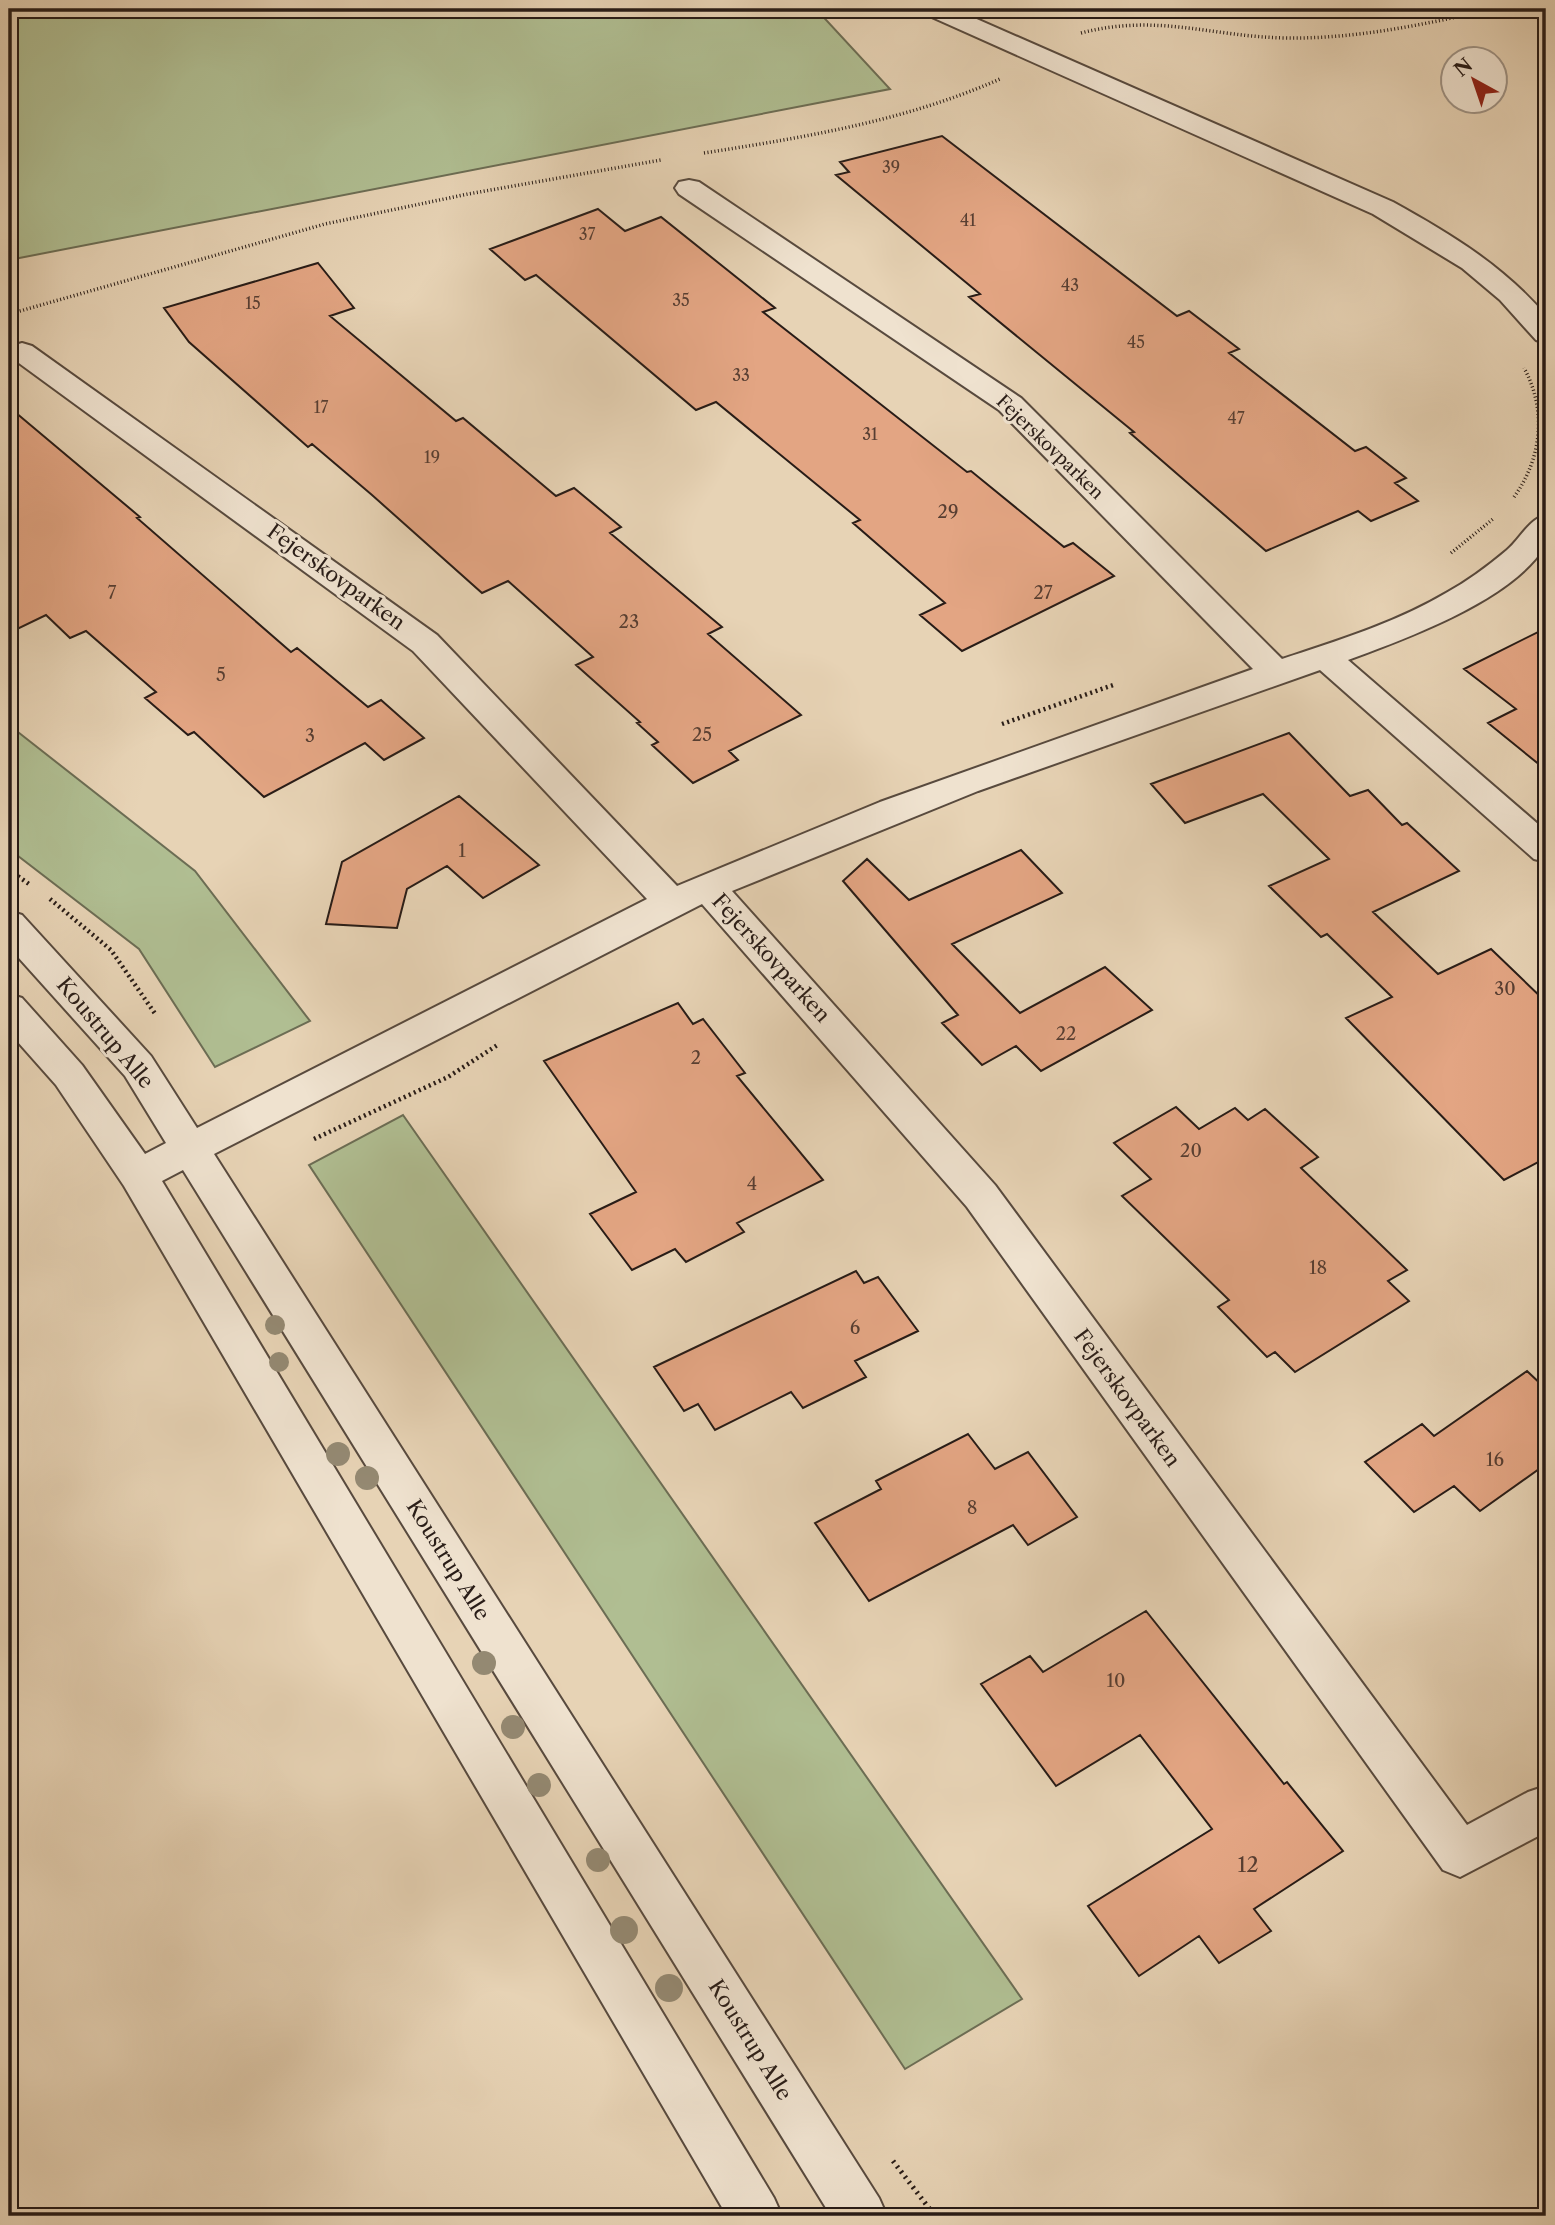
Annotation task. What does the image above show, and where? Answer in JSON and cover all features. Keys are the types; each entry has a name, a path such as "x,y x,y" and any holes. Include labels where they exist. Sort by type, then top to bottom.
{"street":[{"path":"933,9 1383,208 1438,237 1499,281 1546,334"},
{"name":"Fejerskovparken","path":"689,188 1010,404 1276,673"},
{"name":"Fejerskovparken","path":"22,352 393,617 425,643 690,895 981,1196 1460,1854 1545,1808"},
{"name":"Fejerskovparken","path":"138,1175 311,1090 690,895 871,818 1025,760 1325,656 1449,605 1497,575 1523,552 1546,524"},
{"path":"1325,656 1345,677 1546,850"},
{"name":"Koustrup Alle","path":"9,924 138,1066 861,2216"},
{"path":"9,1008 69,1075 138,1175 756,2216"}],"path":[{"path":"886,9 898,15"},
{"path":"700,153 788,140 945,102 974,92 1081,33 1121,22 1173,22 1284,38 1344,36 1434,23 1493,9"},
{"path":"9,314 79,297 276,237 428,201 661,160"},
{"path":"1513,498 1522,488 1534,456 1539,417 1536,396 1521,363"},
{"path":"1444,558 1497,515"},
{"path":"990,729 1118,683"},
{"path":"302,1144 448,1077 505,1040"}],"green space":[{"path":"9,9 816,9 890,89 9,260"},
{"path":"9,725 195,871 310,1021 215,1067 139,949 9,849"},
{"path":"403,1115 1022,1999 905,2069 309,1165"}],"building":[{"path":"942,136 1177,316 1189,311 1239,349 1229,353 1355,451 1366,447 1406,478 1395,483 1418,501 1371,521 1358,511 1266,551 1130,433 1134,432 969,297 980,294 836,175 849,172 840,162"},
{"path":"598,209 625,231 661,217 775,308 763,312 967,472 971,471 1064,547 1073,543 1114,576 962,651 920,615 945,603 853,523 860,520 716,402 696,410 536,275 525,280 490,249"},
{"path":"318,263 354,308 330,316 456,421 463,418 556,496 574,488 621,527 610,533 722,627 708,634 801,715 729,751 738,760 693,783 652,745 658,742 637,723 640,722 576,665 593,657 508,581 482,593 372,495 312,444 308,447 189,342 164,308"},
{"path":"9,407 140,517 137,518 291,652 297,648 368,707 381,700 424,738 384,760 365,743 264,797 194,732 188,735 145,698 156,692 86,631 70,638 46,615 9,633"},
{"path":"1546,628 1546,770 1488,723 1516,709 1464,669"},
{"path":"1289,733 1350,796 1368,790 1402,825 1407,823 1459,871 1373,912 1438,974 1491,949 1546,1002 1546,1158 1504,1180 1346,1018 1392,997 1327,934 1321,937 1269,886 1329,859 1263,794 1185,823 1151,784"},
{"path":"459,796 539,865 483,898 447,866 407,889 397,928 326,924 342,862"},
{"path":"1021,850 1062,893 952,944 1020,1013 1105,967 1152,1010 1041,1071 1016,1046 982,1065 942,1023 958,1015 843,881 867,859 909,900"},
{"path":"678,1003 693,1024 703,1019 745,1073 737,1076 823,1180 737,1223 744,1232 686,1262 675,1249 632,1270 590,1214 636,1192 544,1061"},
{"path":"1176,1107 1199,1129 1235,1108 1248,1120 1265,1109 1318,1157 1301,1168 1407,1270 1388,1281 1409,1301 1295,1372 1275,1352 1267,1357 1218,1307 1229,1300 1122,1196 1151,1179 1114,1143"},
{"path":"856,1271 864,1283 878,1277 918,1331 855,1361 866,1377 803,1408 791,1392 715,1430 698,1404 684,1411 654,1367"},
{"path":"1527,1371 1546,1389 1546,1464 1480,1511 1454,1486 1414,1512 1365,1462 1422,1424 1434,1436"},
{"path":"968,1434 995,1469 1028,1452 1077,1517 1028,1545 1013,1525 869,1601 815,1523 881,1489 876,1481"},
{"path":"1146,1611 1284,1784 1287,1782 1343,1851 1254,1909 1271,1931 1219,1963 1199,1936 1139,1976 1088,1906 1212,1829 1140,1735 1056,1786 981,1684 1030,1656 1043,1672"}]}
